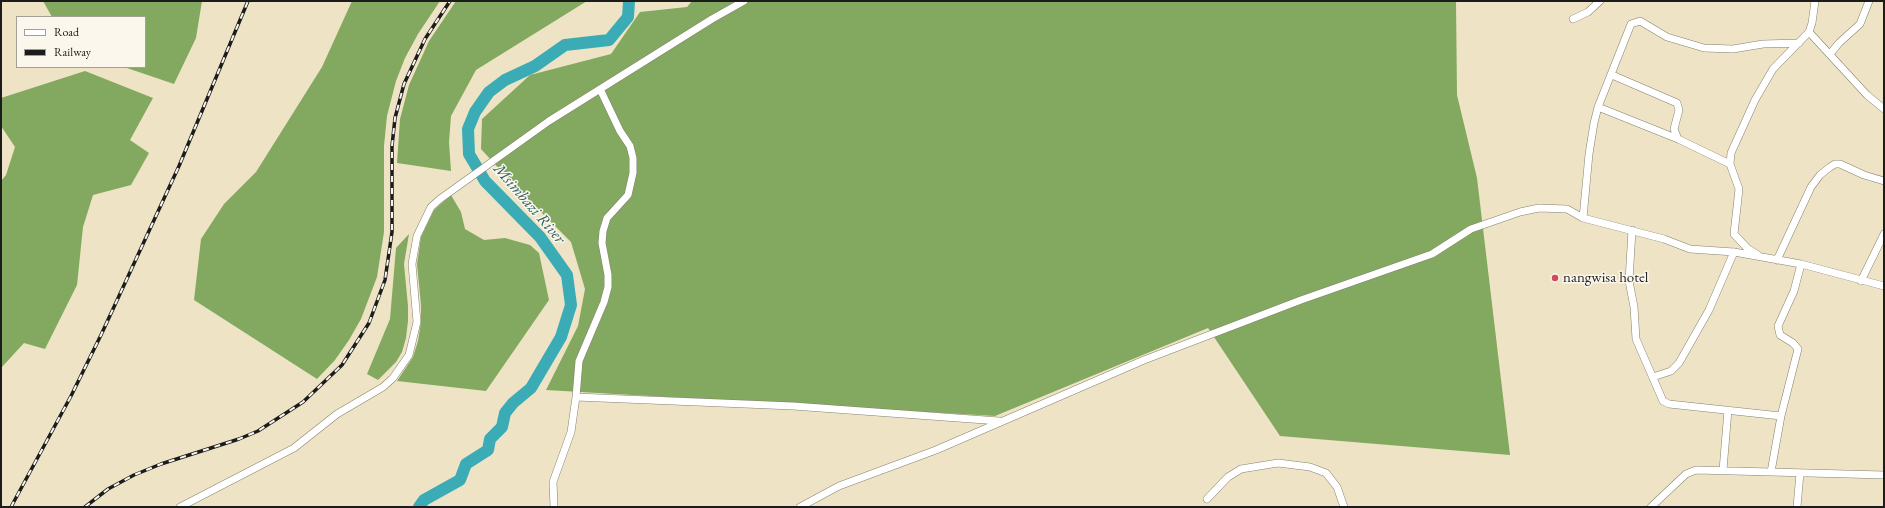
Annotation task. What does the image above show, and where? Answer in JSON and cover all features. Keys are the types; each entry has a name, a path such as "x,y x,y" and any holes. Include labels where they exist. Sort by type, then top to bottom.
{"street":[{"path":"180,507 294,448 341,412 383,387 402,367 409,355 417,322 412,264 417,236 422,221 431,207 468,178 549,121 712,19 744,1"},
{"path":"1573,19 1588,12 1600,1"},
{"path":"1762,257 1747,248 1734,234 1739,189 1730,164 1730,153 1769,75 1784,55 1799,43 1809,32 1815,1"},
{"path":"1830,54 1842,40 1860,24 1869,1"},
{"path":"1583,218 1589,154 1598,107 1631,24 1637,21 1667,37 1704,48 1733,49 1763,44 1799,43"},
{"path":"1809,32 1866,95 1884,109"},
{"path":"1612,74 1677,103 1679,110 1674,122 1674,129 1678,139"},
{"path":"554,507 553,482 571,432 579,361 604,302 608,287 608,275 602,248 603,231 608,218 628,195 633,173 633,158 630,146 620,131 600,89"},
{"path":"1598,107 1678,139 1730,164"},
{"path":"1777,260 1811,186 1820,175 1830,167 1835,164 1840,164 1884,182"},
{"path":"800,507 839,486 936,450 1154,356 1301,300 1432,254 1480,224 1539,208 1568,209 1583,218 1664,238 1690,249 1734,252 1801,264 1884,286"},
{"path":"1632,230 1629,281 1634,307 1636,340 1653,377 1661,399 1665,403 1781,416"},
{"path":"1861,281 1884,234"},
{"path":"1653,377 1671,371 1679,363 1709,310 1734,252"},
{"path":"1771,472 1781,416 1798,349 1793,343 1780,335 1778,326 1794,291 1801,264"},
{"path":"576,397 704,402 935,415 994,422 1003,420"},
{"path":"1723,470 1728,410"},
{"path":"1207,499 1228,477 1241,469 1278,463 1310,467 1326,473 1337,487 1344,507"},
{"path":"1651,507 1690,471 1705,469 1884,475"},
{"path":"1797,507 1800,473"}],"green space":[{"path":"43,1 202,1 196,38 174,84 127,68 146,68 146,16 51,16"},
{"path":"352,1 440,1 418,34 405,58 396,81 387,116 384,146 384,232 377,277 361,319 349,340 335,360 317,379 194,300 201,239 224,204 256,172 322,67"},
{"path":"456,1 587,1 476,70 451,116 449,142 451,171 397,163 400,119 409,85 429,41"},
{"path":"692,1 1456,1 1457,95 1477,178 1510,455 1280,436 1208,328 995,416 546,390 578,326 585,289 571,242 514,185 481,149 482,119 530,75 611,54 640,12 687,7"},
{"path":"85,71 153,98 130,140 149,153 131,185 93,195 83,227 77,285 45,349 24,343 2,367 1,374 1,181 6,175 15,147 1,126 1,98"},
{"path":"451,195 461,212 465,229 484,240 505,238 530,245 539,253 549,300 486,391 397,381 413,357 418,341 421,322 421,305 417,264 421,237 434,210"},
{"path":"409,234 404,264 408,306 406,338 402,352 396,362 378,380 367,374 390,319 396,248"}],"waterway":[{"name":"Msimbazi River","path":"419,507 424,500 460,480 466,464 488,450 490,439 502,427 505,413 513,403 531,388 561,337 571,305 567,275 540,237 485,181 469,154 468,129 475,112 489,92 505,80 535,66 565,45 609,40 628,17 629,1"}],"railway":[{"path":"11,507 71,396 101,335 179,166 248,1"},
{"path":"85,507 108,489 134,475 161,464 239,439 258,431 303,402 342,365 369,323 385,280 392,232 392,146 395,118 404,84 425,39 450,1"}],"place":[{"name":"nangwisa hotel","path":"1555,278"}]}
